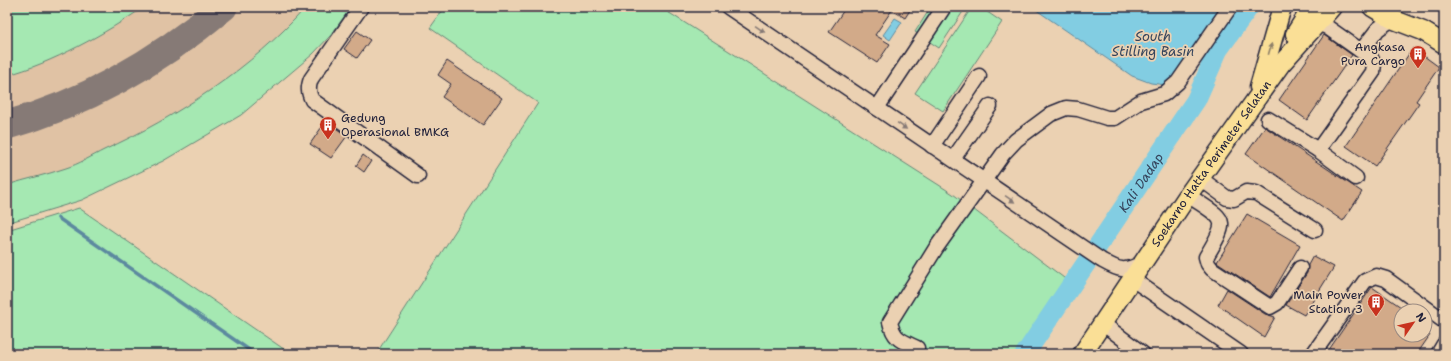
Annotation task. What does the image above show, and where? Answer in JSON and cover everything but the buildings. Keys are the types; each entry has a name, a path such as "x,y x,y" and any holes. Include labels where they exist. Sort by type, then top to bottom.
{"main road":[{"path":"1256,100 1282,7"},
{"name":"Soekarno Hatta Perimeter Selatan","path":"1127,286 1188,195 1201,179 1314,15 1332,7"},
{"path":"1372,7 1392,13 1444,44"},
{"path":"1082,354 1127,286"}],"street":[{"path":"361,7 311,79 308,86 309,93 312,100 418,176"},
{"path":"728,7 1101,260 1116,268 1125,270 1142,263"},
{"path":"877,108 944,7"},
{"path":"917,348 896,338 892,332 890,322 936,248 985,182 1003,154 1016,140 1051,114 1066,108 1078,109 1107,118 1115,118 1141,101 1164,94 1178,82 1230,7"},
{"path":"1361,51 1392,13"},
{"path":"1314,15 1327,27 1371,58 1374,64 1372,72 1318,150"},
{"path":"932,146 979,76"},
{"path":"953,159 990,106"},
{"path":"1268,119 1318,150 1356,178"},
{"path":"1201,179 1227,198 1231,199 1246,192 1256,193 1315,230"},
{"path":"1188,195 1220,218 1222,225 1221,232 1206,257 1208,264 1212,269 1263,303 1270,307 1277,303 1300,268"},
{"path":"1313,354 1365,281 1376,276 1386,279 1444,321"},
{"path":"1127,286 1241,354"},
{"path":"1102,323 1143,354"},
{"path":"1438,354 1444,344"}],"shaded area":[{"path":"92,7 351,7 331,35 313,54 241,115 163,161 82,200 7,223 7,47"}],"green space":[{"path":"7,7 144,7 78,47 41,64 7,75"},
{"path":"306,7 351,7 331,35 313,54 241,115 163,161 82,200 7,223 7,185 51,173 76,164 131,137 186,106 238,70 285,29"},
{"path":"445,7 660,7 953,194 1068,281 1019,354 376,354 538,103 430,28"},
{"path":"931,7 966,7 939,48 915,32"},
{"path":"972,7 980,7 1002,22 943,111 915,93"},
{"path":"79,208 291,354 7,354 7,230"}],"water":[{"name":"South Stilling Basin","path":"1032,7 1225,7 1178,73 1166,85 1151,83 1132,76"},
{"path":"895,18 902,22 890,40 883,35"}],"waterway":[{"name":"Kali Dadap","path":"1025,354 1196,100 1218,50 1249,7"},
{"path":"58,218 255,354"}],"taxiway":[{"path":"7,125 65,105 121,78 174,45 223,7"}],"place":[{"name":"Angkasa Pura Cargo","path":"1418,69"},
{"name":"Gedung Operasional BMKG","path":"328,140"},
{"name":"Main Power Station 3","path":"1376,317"}]}
